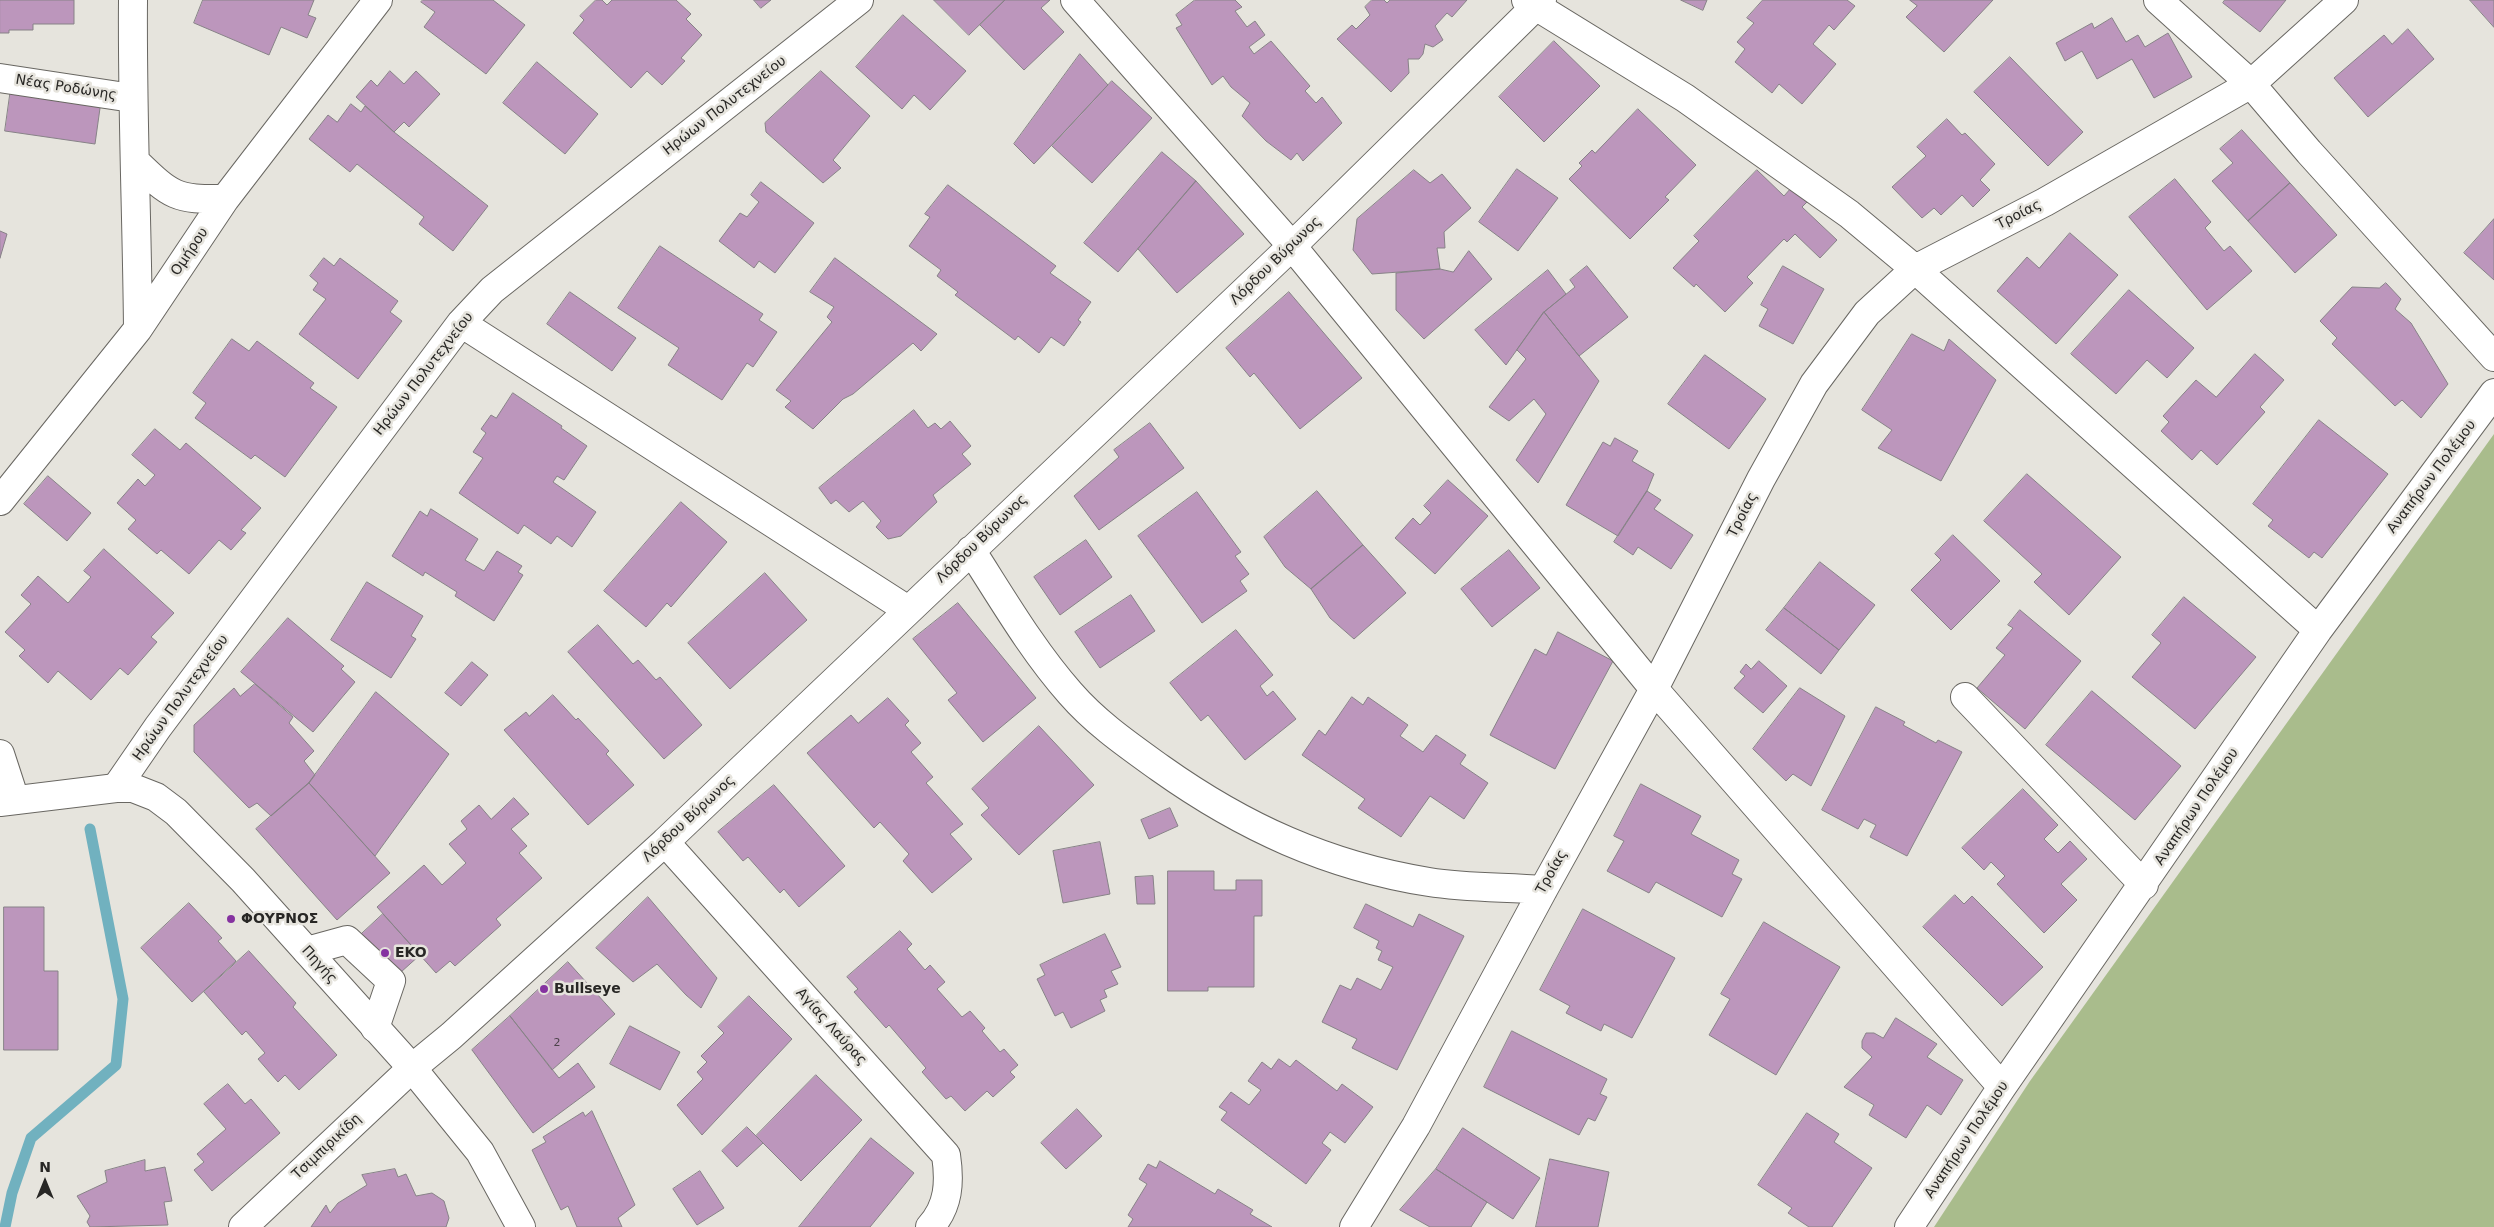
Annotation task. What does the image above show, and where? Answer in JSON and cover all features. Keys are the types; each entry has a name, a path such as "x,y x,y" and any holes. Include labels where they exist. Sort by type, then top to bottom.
{"street":[{"path":"133,0 132,98 136,162 138,329"},
{"name":"Ομήρου","path":"0,501 138,329 225,199 378,0"},
{"name":"Ηρώων Πολυτεχνείου","path":"116,788 162,722 460,323 492,290 524,263 756,83 859,0"},
{"path":"1075,0 1292,246 1654,690 2002,1087"},
{"path":"2158,0 2251,84 2309,152 2494,357"},
{"name":"Τροίας","path":"1354,1227 1416,1126 1543,890 1654,690 1761,479 1814,384 1867,313 1915,269 2045,202 2251,84 2344,0"},
{"path":"1534,2 1685,98 1849,214 1915,269 2318,630"},
{"name":"Λόρδου Βύρωνος","path":"412,1068 665,842 1292,246 1534,2"},
{"name":"Νέας Ροδώνης","path":"0,78 132,98"},
{"path":"136,162 165,190 193,200 225,199"},
{"path":"460,323 908,610"},
{"name":"Αναπήρων Πολέμου","path":"1909,1227 2002,1087 2144,885 2318,630 2494,393"},
{"path":"971,550 1036,649 1076,699 1106,729 1185,786 1247,824 1304,849 1371,871 1431,882 1543,890"},
{"path":"1965,697 2144,885"},
{"path":"0,754 8,801"},
{"name":"Πηγής","path":"8,801 116,788 147,792 176,812 244,880 412,1068 480,1152 521,1227"},
{"name":"Αγίας Λαύρας","path":"665,842 946,1155 949,1176 947,1198 930,1227"},
{"path":"307,951 348,940 391,981 375,1028"},
{"name":"Τσιμπιρικίδη","path":"243,1227 412,1068"}],"green space":[{"path":"2494,434 2494,1227 1934,1227 2030,1081"}],"building":[{"path":"0,0 74,0 74,24 33,24 33,30 9,30 9,33 0,33"},
{"path":"203,0 314,0 308,15 316,18 307,38 281,27 269,55 194,23"},
{"path":"423,0 493,0 525,25 486,74 424,27 435,12 421,2"},
{"path":"596,0 602,0 607,5 612,0 676,0 691,14 686,19 702,35 681,58 685,61 662,85 647,71 631,88 573,33 584,20 580,16"},
{"path":"754,0 771,0 761,8"},
{"path":"934,0 1005,0 969,35"},
{"path":"1005,0 1050,0 1041,8 1064,32 1024,70 980,25"},
{"path":"1195,0 1235,0 1242,7 1235,11 1247,27 1255,21 1265,35 1249,47 1254,54 1271,41 1310,86 1305,91 1316,103 1322,97 1342,123 1303,161 1297,153 1291,160 1266,141 1242,116 1250,103 1231,87 1223,76 1212,85 1176,28 1182,25 1176,15"},
{"path":"1372,0 1384,0 1387,3 1390,0 1467,0 1452,17 1447,13 1435,26 1443,40 1433,47 1425,44 1423,54 1419,59 1408,59 1409,73 1391,92 1337,39 1352,25 1356,29 1370,15 1365,7"},
{"path":"1681,0 1707,0 1703,10"},
{"path":"1763,0 1847,0 1855,6 1834,30 1829,25 1813,44 1836,64 1802,104 1779,84 1772,93 1735,62 1745,49 1737,42 1754,23 1747,18"},
{"path":"1910,0 1993,0 1944,52 1906,17 1917,6"},
{"path":"2225,0 2286,0 2260,32 2223,3"},
{"path":"2470,0 2494,0 2494,27"},
{"path":"903,15 966,71 930,110 914,95 902,109 856,67"},
{"path":"2112,18 2126,42 2138,35 2145,47 2168,33 2192,77 2154,98 2132,59 2097,79 2082,51 2065,61 2056,43 2092,23 2094,28"},
{"path":"2408,29 2434,59 2368,117 2334,78 2384,35 2392,44"},
{"path":"1554,41 1600,86 1544,142 1499,97"},
{"path":"1080,54 1108,85 1034,164 1014,144"},
{"path":"2010,57 2083,132 2048,166 1974,92"},
{"path":"537,62 598,114 565,154 503,103"},
{"path":"390,71 404,84 416,71 440,94 409,127 404,122 394,132 356,97 371,80 377,86"},
{"path":"821,71 870,116 833,160 841,168 823,183 766,132 765,123"},
{"path":"1112,81 1152,118 1092,183 1052,146"},
{"path":"11,88 101,101 95,144 5,131"},
{"path":"351,104 361,112 365,106 394,132 488,206 453,251 419,224 424,217 357,164 350,172 309,139 328,115 337,122"},
{"path":"1638,109 1696,165 1665,197 1669,200 1630,239 1569,179 1582,166 1579,163 1592,150 1595,153"},
{"path":"1947,119 1962,135 1965,133 1995,164 1980,180 1990,190 1973,207 1962,195 1941,215 1934,208 1922,218 1892,187 1926,156 1917,147"},
{"path":"2242,130 2290,183 2248,221 2212,181 2233,163 2220,149"},
{"path":"1162,152 1196,181 1118,272 1084,243"},
{"path":"1517,169 1558,198 1518,251 1479,222"},
{"path":"1414,170 1430,183 1442,174 1471,208 1444,232 1445,248 1437,248 1440,269 1372,274 1353,250 1357,219"},
{"path":"1757,170 1784,196 1791,188 1807,202 1802,207 1837,240 1820,258 1795,234 1787,242 1784,239 1747,277 1753,283 1725,312 1696,284 1694,287 1673,268 1699,241 1694,236"},
{"path":"2175,179 2211,222 2205,228 2224,251 2230,246 2252,271 2207,310 2129,217"},
{"path":"1196,181 1244,234 1177,293 1138,249"},
{"path":"761,182 814,223 775,273 759,261 754,268 719,241 740,213 747,217 759,202 751,195"},
{"path":"2290,183 2337,235 2295,273 2248,221"},
{"path":"948,185 1056,266 1050,273 1091,302 1078,320 1081,322 1064,346 1051,337 1039,353 1018,336 1015,340 955,295 958,292 937,276 941,270 909,246 930,217 925,214"},
{"path":"2494,219 2494,280 2464,253"},
{"path":"0,231 7,234 0,258"},
{"path":"2070,233 2118,275 2056,344 1997,291 2027,257 2039,268"},
{"path":"660,246 763,314 759,320 777,332 753,367 747,363 722,400 668,365 679,348 618,308"},
{"path":"1469,251 1492,279 1424,339 1396,310 1396,273 1440,269 1453,272"},
{"path":"324,258 334,266 340,258 398,301 390,312 402,321 358,379 299,334 326,299 313,290 318,283 310,276"},
{"path":"835,258 937,334 921,351 913,343 853,394 843,399 813,429 785,407 791,401 776,390 832,322 827,317 834,307 810,292"},
{"path":"1587,266 1628,317 1579,356 1544,312 1575,287 1570,280"},
{"path":"1783,266 1824,289 1793,344 1759,326 1768,309 1761,305"},
{"path":"1548,270 1566,294 1544,312 1506,365 1475,330"},
{"path":"2386,283 2401,299 2395,309 2411,323 2448,384 2421,418 2402,400 2395,406 2332,344 2337,338 2320,321 2352,287 2379,288"},
{"path":"2129,290 2194,348 2167,378 2147,360 2116,394 2071,354"},
{"path":"570,292 636,338 612,371 547,324"},
{"path":"1289,292 1362,378 1300,429 1254,373 1250,377 1226,348"},
{"path":"1544,312 1599,381 1538,483 1516,460 1546,414 1534,399 1509,421 1489,407 1526,359 1517,350"},
{"path":"1912,334 1944,351 1949,339 1996,380 1941,481 1878,448 1892,430 1862,410"},
{"path":"232,339 249,351 257,341 314,383 310,388 337,407 285,477 255,455 251,459 195,418 206,403 193,393"},
{"path":"2255,354 2284,380 2260,407 2265,412 2217,465 2201,450 2192,460 2161,431 2169,422 2163,416 2196,380 2216,397"},
{"path":"1705,355 1766,399 1729,449 1668,404"},
{"path":"513,393 562,426 561,428 587,446 564,480 557,476 553,482 596,512 572,547 557,536 551,544 524,525 518,534 459,493 483,458 473,452 486,433 481,429 491,415 496,418"},
{"path":"914,410 928,428 935,423 941,429 950,421 971,446 962,454 971,464 933,495 937,502 901,536 888,539 876,527 881,521 863,501 849,512 836,500 831,504 819,488"},
{"path":"2319,420 2388,474 2322,558 2314,552 2309,558 2268,526 2273,520 2253,504"},
{"path":"1150,423 1184,468 1099,530 1074,496 1119,457 1114,450"},
{"path":"155,429 180,450 186,443 261,508 241,530 246,533 231,550 219,540 189,574 161,550 157,554 128,529 136,520 117,503 138,479 145,486 155,475 132,455"},
{"path":"1615,438 1638,451 1632,461 1654,474 1647,491 1618,536 1566,505 1603,442 1610,446"},
{"path":"2027,474 2121,557 2069,615 2034,582 2042,574 1984,521"},
{"path":"48,476 91,513 67,541 24,504"},
{"path":"1448,480 1488,516 1435,574 1395,538 1413,518 1420,525 1431,513 1424,506"},
{"path":"1317,491 1363,545 1311,589 1285,567 1264,537"},
{"path":"1647,491 1661,500 1654,509 1693,535 1671,569 1638,547 1633,555 1614,542"},
{"path":"1197,492 1241,552 1235,556 1249,574 1240,581 1247,591 1202,623 1138,536"},
{"path":"681,502 727,542 671,607 667,603 646,627 604,591"},
{"path":"431,509 478,539 465,560 484,571 497,551 522,566 518,572 523,575 494,621 455,596 457,592 425,572 423,576 392,556 420,511 427,516"},
{"path":"1953,535 2000,581 1951,630 1911,590 1941,560 1935,554"},
{"path":"1086,540 1112,577 1060,615 1034,577"},
{"path":"1363,545 1406,593 1354,639 1330,618 1311,589"},
{"path":"104,549 174,613 151,637 157,642 128,675 120,668 91,700 58,671 48,683 19,656 25,650 5,632 31,604 21,595 38,576 68,603 91,577 84,571"},
{"path":"1509,550 1540,588 1492,627 1461,589"},
{"path":"1820,562 1875,605 1839,650 1784,608"},
{"path":"765,573 807,620 730,689 688,643"},
{"path":"367,582 423,616 411,636 416,639 391,678 331,640"},
{"path":"1131,595 1155,631 1100,668 1075,632"},
{"path":"2184,597 2256,657 2195,729 2132,677 2161,643 2152,635"},
{"path":"958,603 1036,698 983,742 948,700 957,693 913,639"},
{"path":"1784,608 1839,650 1821,674 1766,630"},
{"path":"2020,610 2081,661 2025,729 1977,688 2005,655 1996,648 2013,628 2008,625"},
{"path":"288,618 344,666 341,669 355,682 313,732 241,672"},
{"path":"598,625 633,664 638,660 656,680 660,677 702,725 664,759 568,652"},
{"path":"1236,630 1273,675 1260,686 1267,696 1273,691 1296,719 1245,760 1208,715 1201,721 1170,683"},
{"path":"1558,632 1613,661 1555,769 1490,735 1535,649 1546,655"},
{"path":"1759,661 1787,686 1763,713 1734,688 1745,676 1740,672 1746,664 1751,669"},
{"path":"472,662 488,675 461,706 445,693"},
{"path":"255,684 293,717 289,723 314,751 304,761 315,775 309,783 271,816 257,803 249,808 194,752 194,725 234,688 240,696"},
{"path":"1800,688 1845,716 1811,786 1793,774 1786,781 1753,749"},
{"path":"2092,691 2181,766 2135,820 2046,745"},
{"path":"376,692 449,754 375,856 309,783"},
{"path":"553,695 609,751 606,754 634,785 588,825 504,730 526,712 529,716"},
{"path":"1352,697 1363,705 1368,697 1408,725 1400,736 1423,752 1436,735 1466,755 1460,764 1488,783 1464,819 1430,796 1401,837 1358,808 1365,799 1302,755 1319,730 1325,735"},
{"path":"888,698 909,721 905,725 921,743 911,752 933,777 926,783 963,824 950,834 972,859 932,893 903,861 909,854 880,822 874,828 807,753 851,715 858,723"},
{"path":"1876,707 1905,722 1903,725 1936,743 1938,740 1962,752 1907,856 1870,837 1876,825 1864,819 1858,829 1822,810"},
{"path":"1039,726 1094,785 1019,855 981,815 989,808 972,789"},
{"path":"309,783 390,873 337,920 256,829"},
{"path":"1641,784 1701,816 1691,834 1739,860 1732,874 1742,879 1722,917 1656,882 1649,893 1607,871 1624,841 1614,836"},
{"path":"774,785 845,866 799,907 784,889 780,893 748,857 743,861 718,832"},
{"path":"2023,789 2058,825 2044,839 2058,853 2070,841 2087,859 2061,884 2077,900 2044,933 1997,884 2005,876 1991,862 1984,870 1962,848"},
{"path":"514,798 529,814 511,829 527,846 519,853 542,878 496,919 501,925 455,966 450,961 436,973 377,907 424,865 442,885 466,863 449,844 467,829 461,821 479,805 491,819"},
{"path":"1170,808 1178,826 1149,839 1141,820"},
{"path":"1100,842 1110,894 1063,903 1053,851"},
{"path":"1168,871 1214,871 1214,890 1236,890 1236,880 1262,880 1262,916 1254,916 1254,987 1208,987 1208,991 1168,991"},
{"path":"1153,876 1155,904 1137,904 1135,877"},
{"path":"1955,895 1964,904 1972,896 2043,967 2002,1006 1923,927"},
{"path":"648,897 717,978 701,1008 657,964 633,982 596,948"},
{"path":"189,903 222,938 218,941 236,961 192,1002 141,948"},
{"path":"1366,904 1413,927 1419,914 1464,936 1397,1070 1352,1048 1357,1039 1322,1022 1340,985 1351,990 1357,978 1381,990 1393,967 1378,960 1382,951 1376,948 1379,941 1354,928"},
{"path":"4,907 44,907 44,971 58,971 58,1050 4,1050"},
{"path":"1583,909 1675,958 1632,1038 1604,1024 1601,1031 1566,1013 1570,1006 1540,990"},
{"path":"383,914 420,955 391,981 354,941"},
{"path":"1764,922 1840,967 1776,1075 1709,1035 1730,999 1721,994"},
{"path":"900,931 912,944 907,949 925,970 930,965 945,982 937,989 962,1017 970,1011 985,1028 982,1031 1000,1052 1004,1049 1018,1065 1010,1072 1015,1077 993,1097 987,1091 965,1111 951,1096 946,1099 922,1072 926,1068 889,1025 886,1028 854,992 858,989 847,977"},
{"path":"1105,934 1121,967 1111,971 1118,984 1104,990 1107,997 1100,1000 1105,1011 1071,1028 1063,1012 1055,1016 1037,979 1045,975 1040,965"},
{"path":"249,951 296,1003 293,1007 337,1055 299,1090 285,1075 278,1082 258,1059 265,1053 246,1031 242,1035 204,992"},
{"path":"568,962 615,1014 552,1070 510,1016"},
{"path":"749,996 792,1039 702,1135 677,1105 703,1079 697,1072 707,1062 701,1056 724,1033 718,1027"},
{"path":"510,1016 559,1078 578,1063 595,1087 533,1133 472,1050"},
{"path":"1896,1018 1937,1044 1927,1057 1963,1080 1941,1115 1927,1105 1906,1138 1869,1115 1874,1105 1844,1087 1872,1057 1862,1048 1862,1041 1866,1033 1874,1033 1883,1038"},
{"path":"630,1026 680,1052 660,1090 610,1064"},
{"path":"1512,1031 1607,1079 1600,1094 1607,1097 1595,1121 1588,1118 1579,1135 1484,1087"},
{"path":"1279,1059 1290,1067 1296,1060 1337,1091 1342,1084 1373,1107 1345,1143 1330,1132 1322,1143 1331,1150 1306,1184 1221,1120 1227,1112 1219,1107 1231,1092 1249,1105 1261,1090 1248,1081 1262,1062 1271,1069"},
{"path":"816,1075 862,1120 801,1181 756,1136"},
{"path":"228,1084 245,1104 251,1099 280,1133 212,1191 194,1170 204,1162 197,1154 226,1129 204,1104"},
{"path":"1077,1109 1102,1136 1066,1169 1041,1143"},
{"path":"592,1111 635,1205 618,1218 622,1227 577,1227 568,1206 561,1210 532,1150 546,1142 543,1137 583,1112 585,1116"},
{"path":"1807,1113 1839,1134 1834,1142 1872,1168 1832,1227 1809,1227 1788,1213 1792,1208 1758,1185"},
{"path":"747,1127 763,1143 737,1167 722,1151"},
{"path":"1463,1128 1540,1178 1513,1219 1436,1169"},
{"path":"871,1138 914,1173 870,1227 799,1227"},
{"path":"1550,1159 1609,1172 1598,1227 1536,1227"},
{"path":"145,1160 145,1171 165,1167 172,1201 164,1202 168,1225 90,1227 87,1222 90,1216 77,1196 107,1182 105,1171"},
{"path":"1160,1161 1215,1194 1218,1189 1253,1210 1250,1214 1272,1227 1128,1227 1133,1219 1128,1215 1147,1184 1139,1179 1148,1164 1156,1168"},
{"path":"395,1169 398,1177 406,1174 416,1196 432,1193 444,1201 449,1218 446,1227 311,1227 326,1205 330,1213 338,1203 367,1185 362,1175"},
{"path":"1436,1169 1487,1202 1471,1227 1430,1227 1400,1210"},
{"path":"700,1171 724,1208 697,1225 673,1189"}],"waterway":[{"path":"5,1227 12,1193 31,1138 116,1065 123,999 90,829"}],"place":[{"name":"ΦΟΥΡΝΟΣ","path":"231,919"},
{"name":"EKO","path":"385,953"},
{"name":"Bullseye","path":"544,989"}]}
